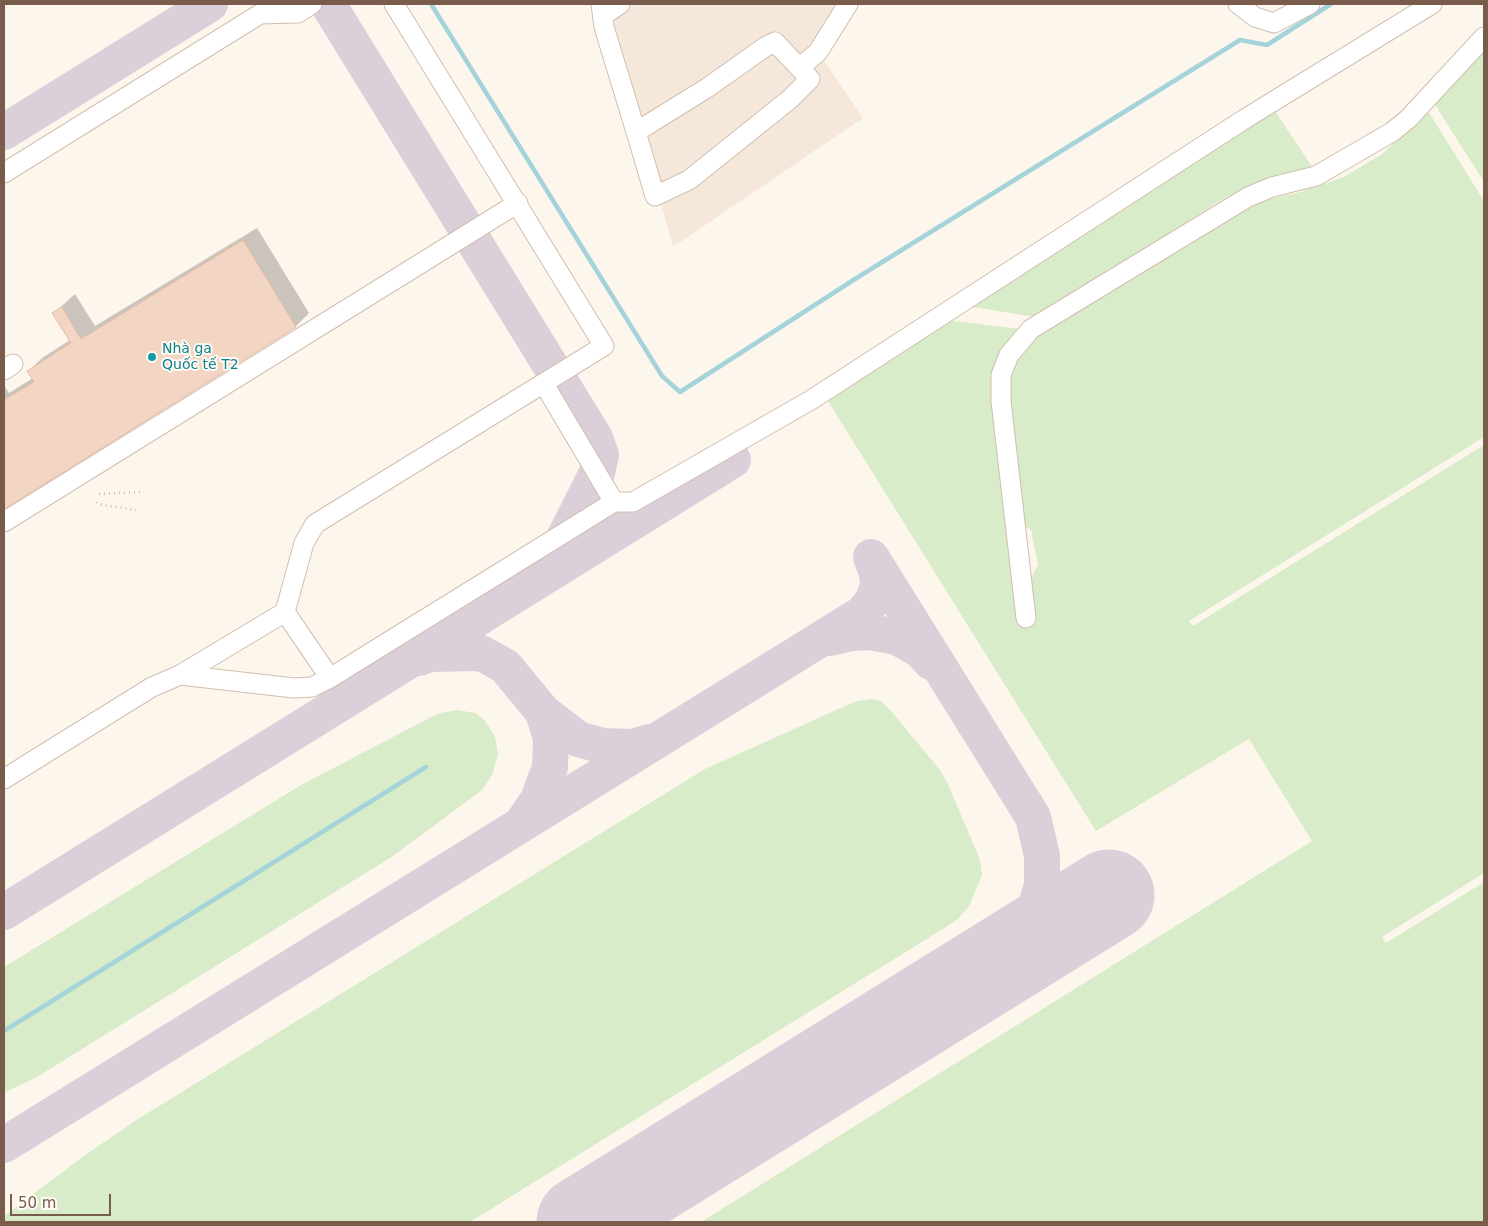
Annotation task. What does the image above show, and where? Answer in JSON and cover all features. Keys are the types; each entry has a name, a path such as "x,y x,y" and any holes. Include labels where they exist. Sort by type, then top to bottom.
{"street":[{"path":"4,173 260,14 298,13 312,4"},
{"path":"4,779 152,686 180,676 285,612 304,542 316,524 604,346 518,203 394,4"},
{"path":"620,4 602,9 604,27 655,196 672,190 689,180 790,99 810,79 775,42 764,46 707,88 636,132"},
{"path":"800,67 818,52 848,4"},
{"path":"1238,4 1256,17 1274,24 1310,4"},
{"path":"180,676 294,688 312,687 330,678 614,502 633,502 811,400 1242,120 1432,4"},
{"path":"1026,618 1001,402 1001,375 1009,355 1032,329 1248,197 1316,176 1392,132 1408,119 1484,38"},
{"path":"4,522 518,203"},
{"path":"544,384 614,502"},
{"path":"285,612 330,678"}],"path":[{"path":"99,494 141,492"},
{"path":"98,502 98,504 136,510"}],"shaded area":[{"path":"606,4 849,4 818,52 863,118 673,247"}],"green space":[{"path":"1484,49 1484,182 1434,103"},
{"path":"1275,111 1313,168 1261,182 1221,200 1036,317 966,306"},
{"path":"1428,111 1484,201 1484,437 1189,621 1193,626 1484,445 1484,873 1382,937 1386,943 1484,882 1484,1222 701,1222 1312,841 1249,739 1096,831 826,398 946,320 1021,329 995,385 1020,626 1032,625 1029,583 1038,564 1031,530 1021,524 1008,376 1016,354 1033,335 1247,204 1300,192 1344,177 1382,154"},
{"path":"871,699 881,701 891,711 940,770 948,784 980,860 982,875 969,906 959,918 946,927 470,1222 4,1222 4,1216 88,1153 138,1119 705,769 854,702"},
{"path":"456,710 476,713 485,721 495,736 498,754 492,775 482,790 393,856 37,1077 4,1093 4,967 301,785 437,714"}],"building":[{"name":"Nhà ga Quốc tế T2","path":"243,240 296,327 4,509 4,400 34,382 27,371 71,343 52,313 62,307 81,339"}],"waterway":[{"path":"431,4 662,376 680,392 855,279 1240,40 1267,45 1331,4"},
{"path":"4,1031 426,767"}],"taxiway":[{"path":"4,132 210,4"},
{"path":"328,4 595,438 601,455 597,473 555,556"},
{"path":"4,912 733,460"},
{"path":"4,1145 863,613 873,600 878,586 877,573 871,557"},
{"path":"873,560 1033,817 1042,856 1042,885 1033,915 1021,939 999,964"},
{"path":"830,638 852,633 870,632 897,637 920,650 931,662"},
{"path":"419,658 429,654 481,653 505,666 543,712 578,739 603,746 632,747 649,742"},
{"path":"523,822 538,800 550,767 551,739 543,712"}],"runway":[{"path":"582,1222 1109,895"}],"place":[{"name":"Nhà ga Quốc tế T2","path":"152,357"}]}
